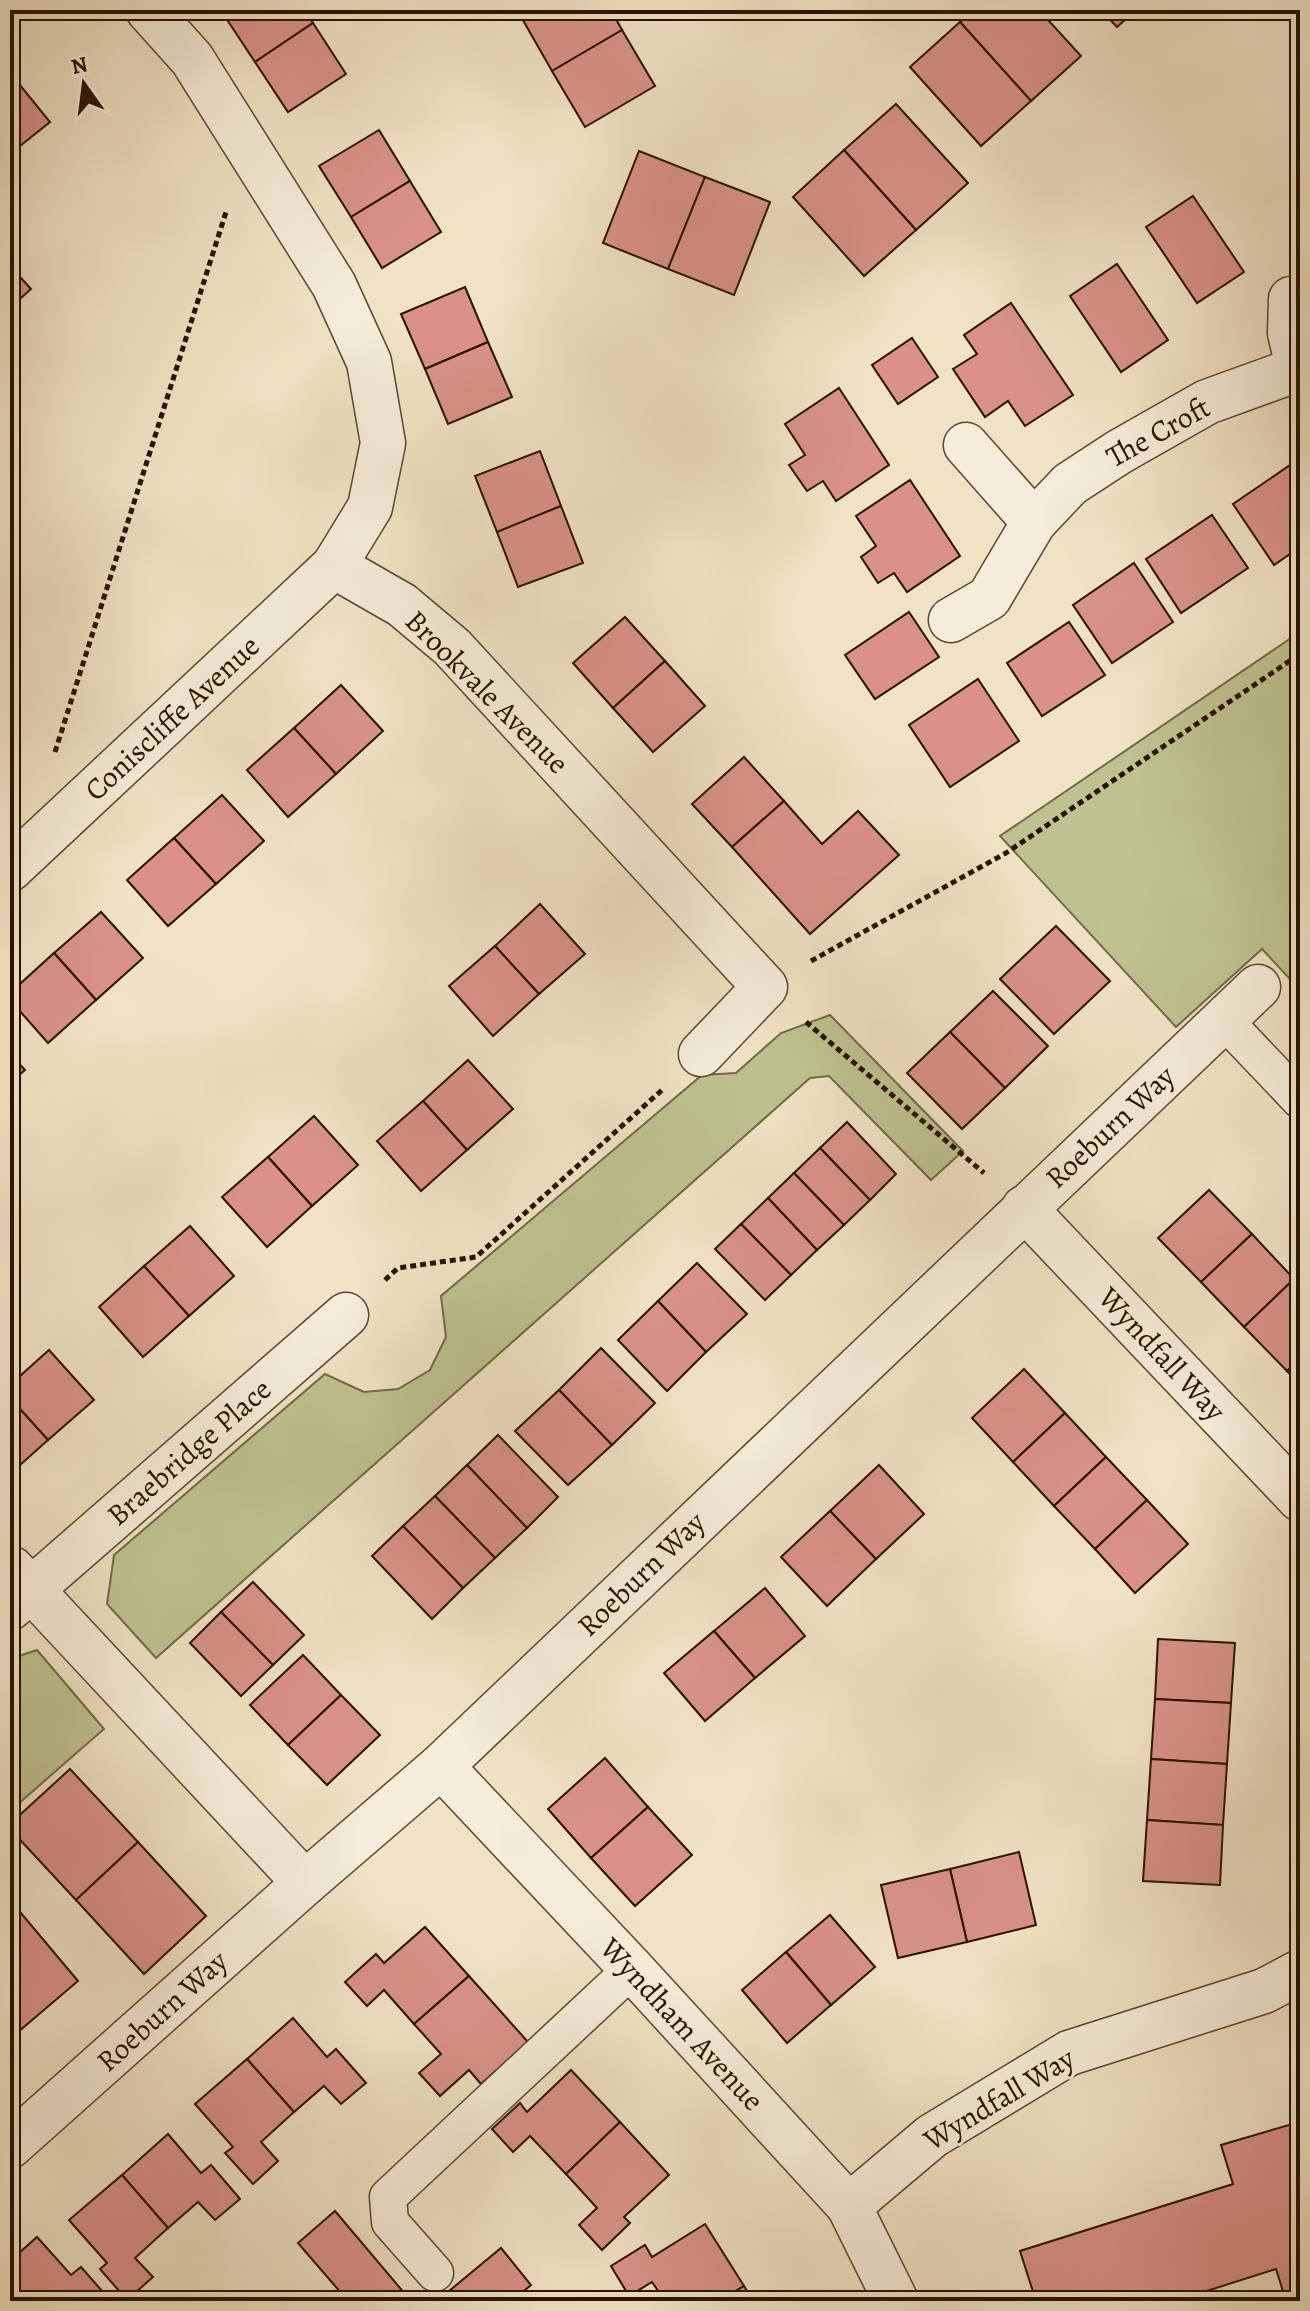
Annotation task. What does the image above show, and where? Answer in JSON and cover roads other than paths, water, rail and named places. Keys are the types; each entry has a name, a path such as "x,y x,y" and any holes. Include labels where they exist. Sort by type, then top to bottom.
{"street":[{"path":"148,10 192,59 334,285 369,362 383,443 370,507 334,566"},
{"name":"The Croft","path":"951,620 989,598 1034,522 1070,484 1207,402 1299,372 1290,333 1291,299"},
{"path":"966,445 1034,522"},
{"name":"Coniscliffe Avenue","path":"10,869 334,566"},
{"name":"Brookvale Avenue","path":"334,566 402,605 452,647 765,987 701,1054"},
{"name":"Roeburn Way","path":"10,2146 441,1766 1258,987"},
{"name":"Wyndfall Way","path":"1024,1208 1300,1499"},
{"name":"Braebridge Place","path":"305,1883 17,1588 346,1315"},
{"name":"Wyndham Avenue","path":"441,1766 849,2206 896,2301"},
{"name":"Wyndfall Way","path":"849,2206 932,2136 1069,2053 1264,1991 1300,1972"}],"lane":[{"path":"1223,1019 1300,1100"},
{"path":"435,2273 390,2222 388,2197 632,1969"}]}
